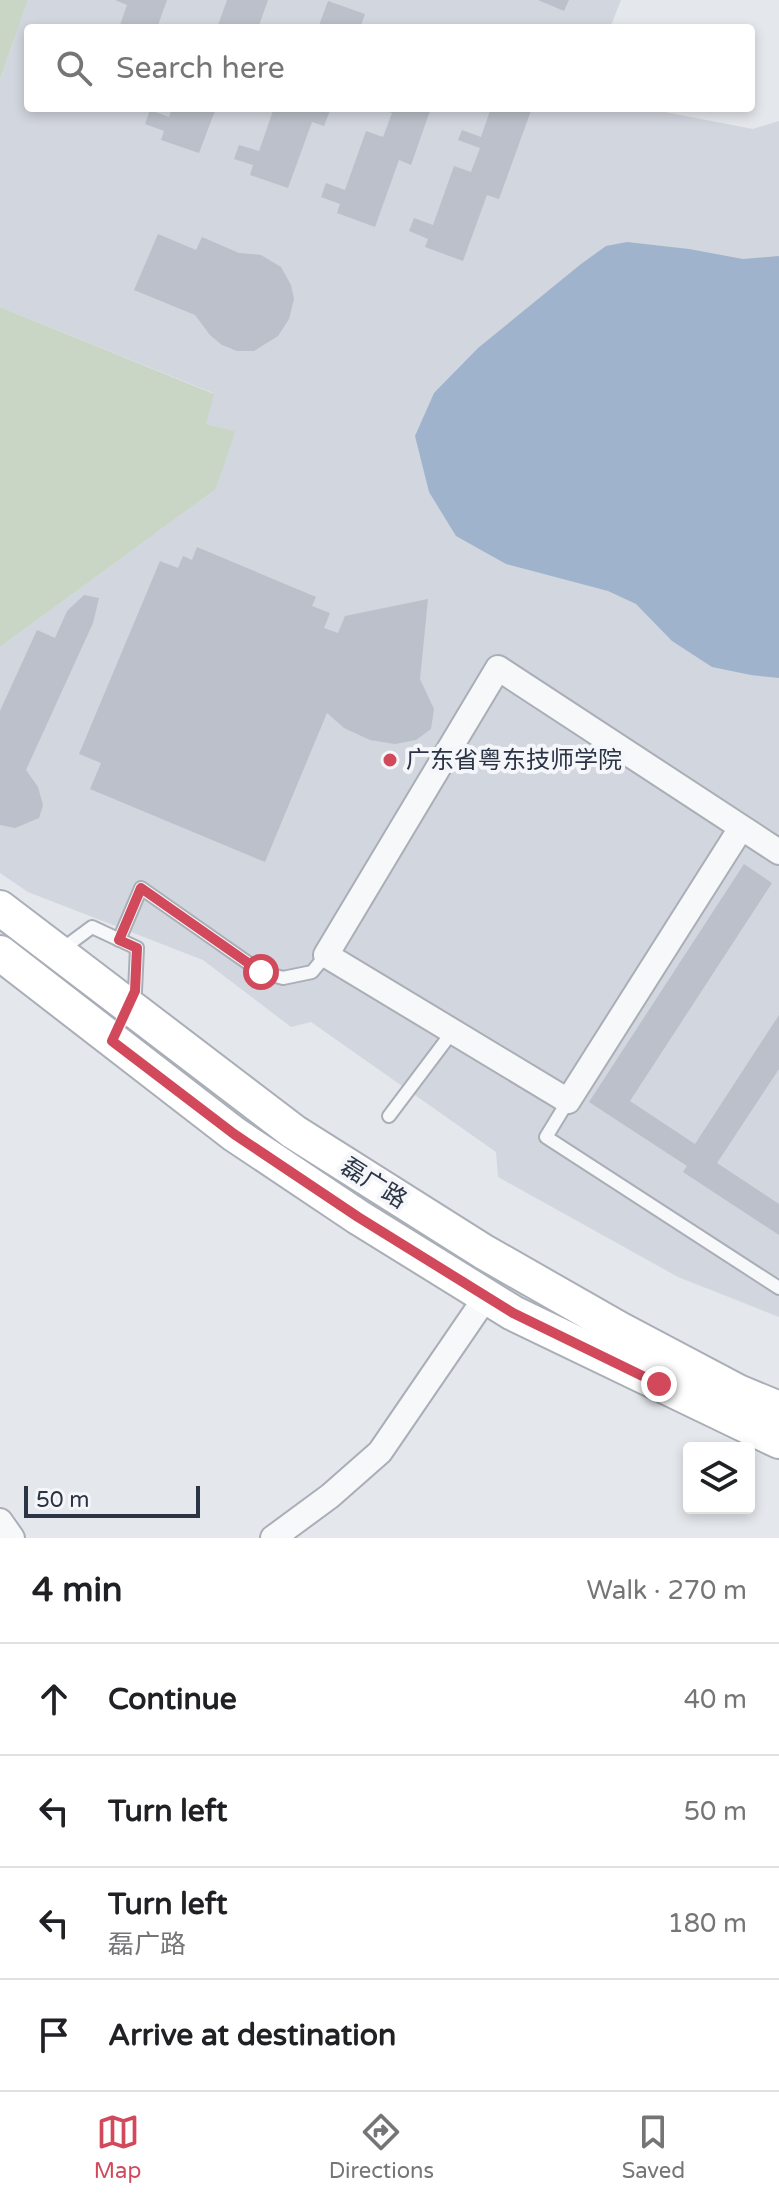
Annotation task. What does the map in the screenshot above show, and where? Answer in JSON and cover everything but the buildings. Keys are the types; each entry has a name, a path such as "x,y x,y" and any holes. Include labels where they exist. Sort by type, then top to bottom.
{"street":[{"path":"741,828 568,1101 326,955 498,668 779,852"},
{"name":"磊广路","path":"0,908 112,1041 234,1134 358,1217 513,1313 779,1441"},
{"name":"磊广路","path":"0,953 46,965 128,1005 294,1132 484,1252 619,1329 738,1392 779,1409"},
{"path":"273,1538 330,1496 380,1452 486,1297"},
{"path":"0,1521 12,1538"}],"lane":[{"path":"119,940 141,888 261,972 283,978 312,972 326,955"},
{"path":"46,965 92,927 137,948 135,991 112,1041"},
{"path":"389,1116 453,1031"},
{"path":"568,1101 546,1137 779,1288"}],"shaded area":[{"name":"广东省粤东技师学院","path":"28,0 621,0 612,24 24,24 24,112 665,112 753,129 779,121 779,1317 678,1277 498,1177 496,1152 311,1022 291,1027 203,960 28,892 0,873 0,647 216,489 234,431 206,424 213,393 0,307 0,79"}],"green space":[{"path":"0,0 28,0 0,79"},
{"path":"0,307 214,394 206,424 235,431 216,489 0,647"}],"water":[{"path":"627,242 743,259 779,256 779,678 712,667 672,641 636,604 608,591 506,564 456,536 429,492 415,436 434,393 478,348 581,264 606,246"}],"place":[{"name":"广东省粤东技师学院","path":"390,760"}],"route":[{"path":"261,972 141,888 119,940 137,948 135,991 112,1041 234,1134 358,1217 513,1313 659,1384"}]}
